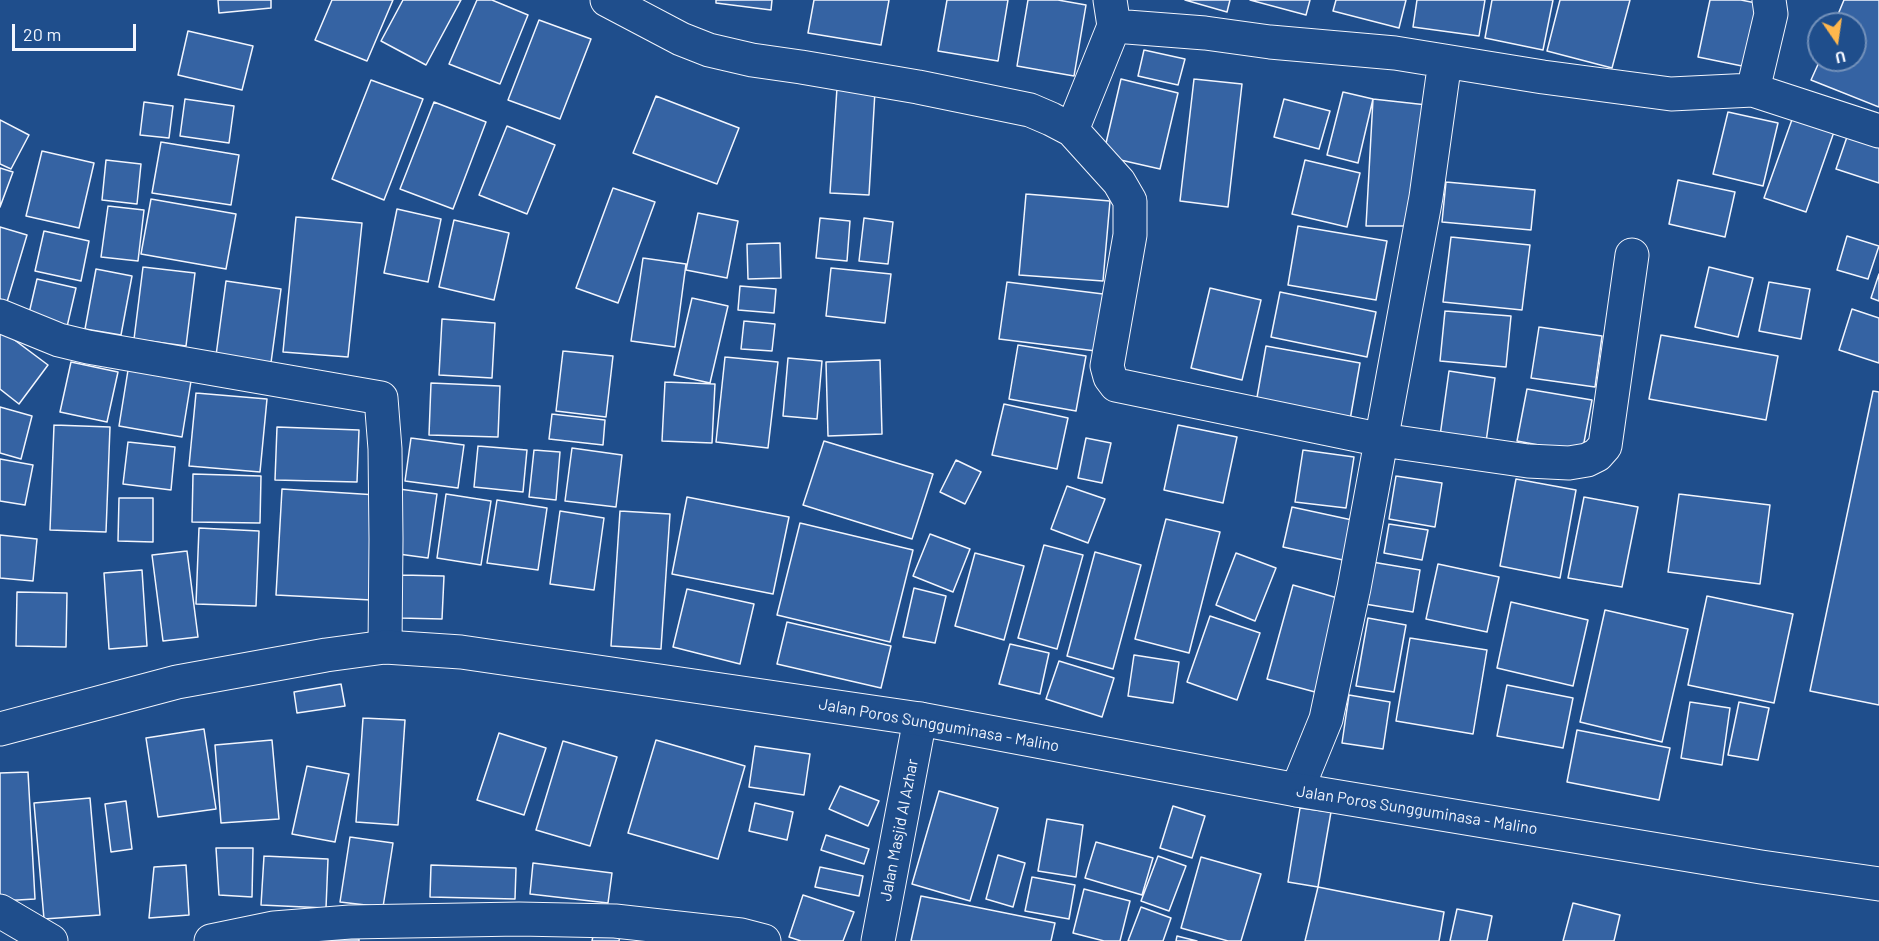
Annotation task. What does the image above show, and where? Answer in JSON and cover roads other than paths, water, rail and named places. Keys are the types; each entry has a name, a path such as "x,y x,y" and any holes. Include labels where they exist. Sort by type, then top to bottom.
{"street":[{"path":"607,0 681,39 718,52 752,60 918,87 1030,110 1052,118 1072,130 1113,174 1130,201 1130,235 1107,366 1110,377 1116,385 1382,440 1528,461 1569,463 1587,460 1597,455 1605,446 1632,255"},
{"path":"1753,90 1771,14 1769,0"},
{"path":"1072,130 1112,13 1205,33 1349,51 1395,53 1543,77 1671,94 1753,90 1879,131"},
{"path":"1297,790 1326,719 1354,588 1426,197 1445,61"},
{"path":"0,316 59,340 88,347 381,398 386,505 385,647"},
{"name":"Jalan Poros Sungguminasa - Malino","path":"0,729 177,682 385,647 461,652 920,719 1297,790 1750,865 1879,884"},
{"name":"Jalan Masjid Al Azhar","path":"878,941 920,719"},
{"path":"0,911 51,941"},
{"path":"211,941 274,928 351,922 519,919 615,921 741,935 764,941"}]}
